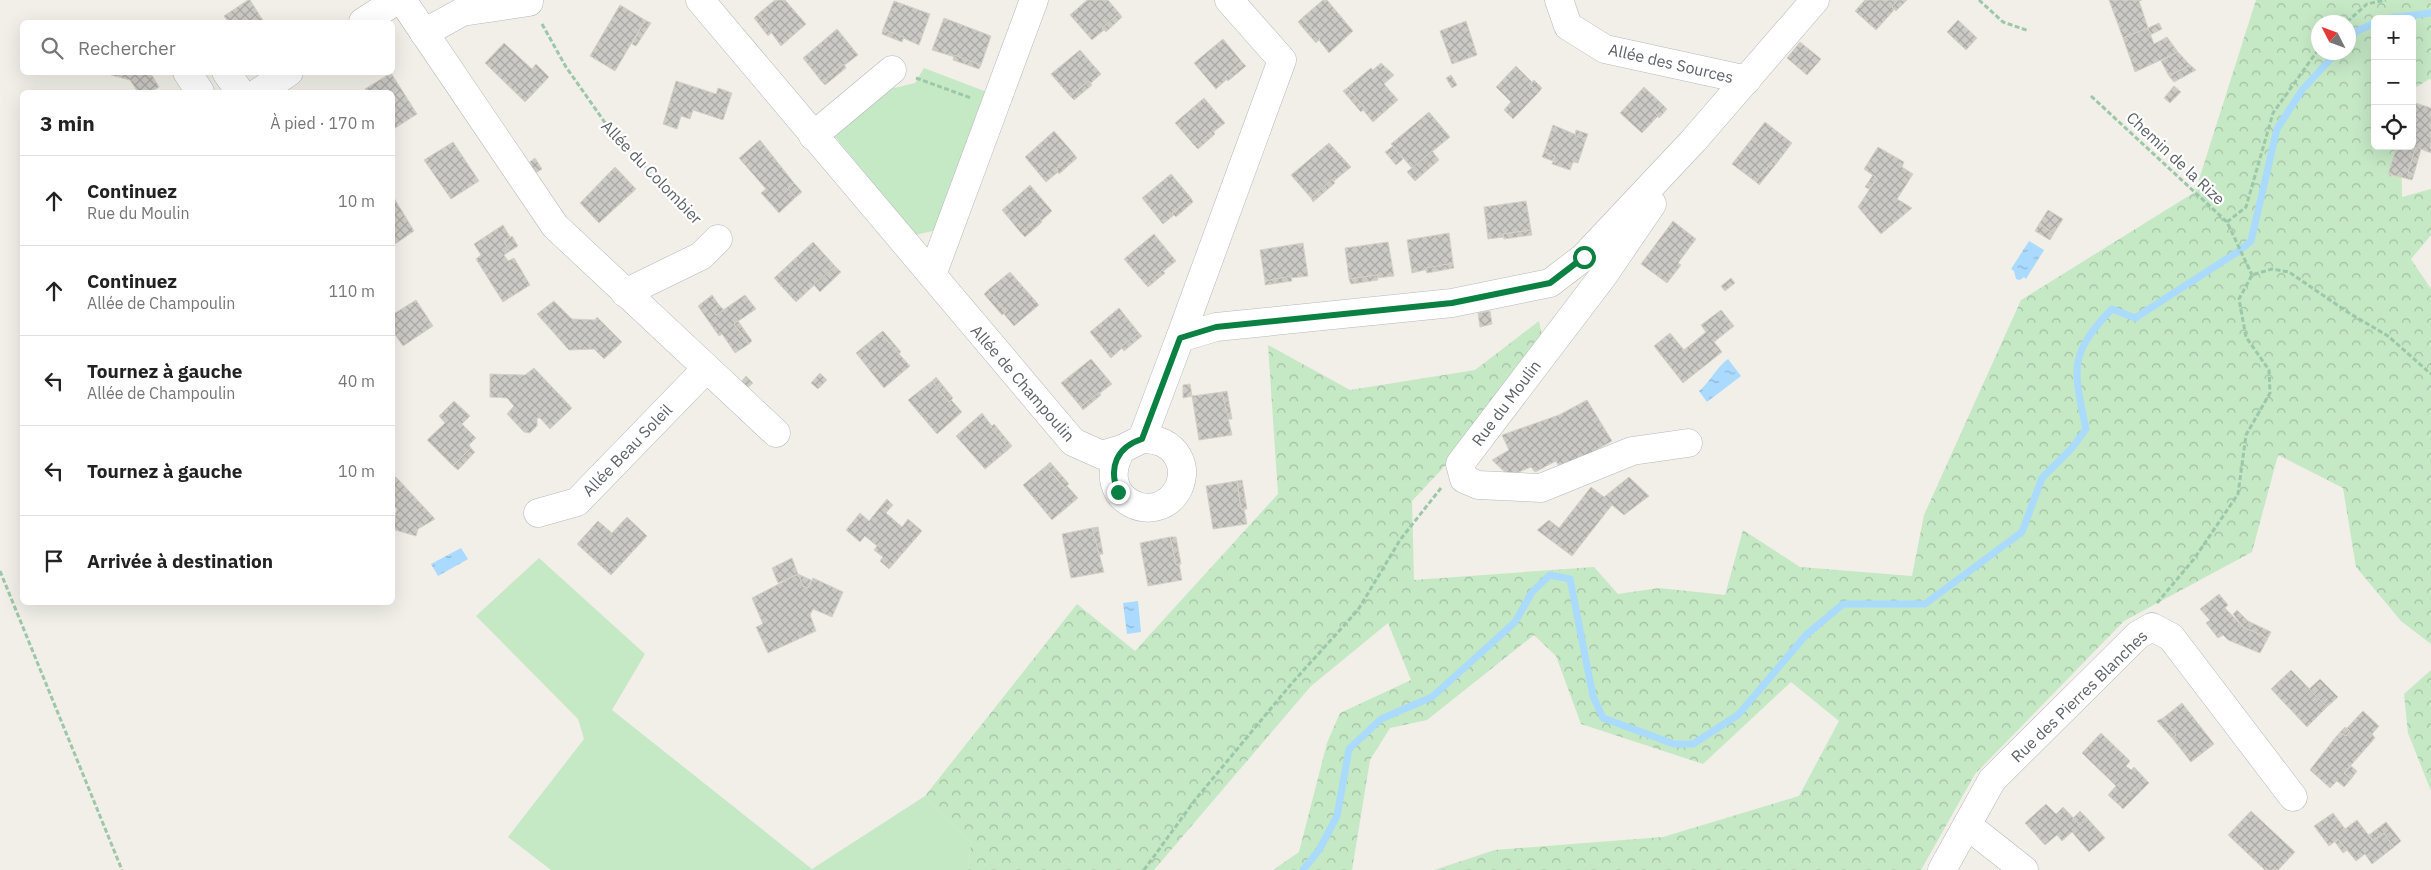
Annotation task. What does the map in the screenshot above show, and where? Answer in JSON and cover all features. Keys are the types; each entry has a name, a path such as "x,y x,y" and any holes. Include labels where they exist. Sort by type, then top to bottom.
{"street":[{"path":"367,20 397,0"},
{"path":"402,0 554,226 776,433"},
{"name":"Allée de Champoulin","path":"700,0 1073,442 1102,455 1132,444 1180,338 1282,60 1229,0"},
{"path":"932,276 1034,0"},
{"name":"Allée des Sources","path":"1559,0 1568,26 1605,49 1747,80"},
{"name":"Rue du Moulin","path":"1180,338 1216,327 1452,303 1550,283 1584,257 1694,140 1815,0"},
{"path":"424,33 462,12 529,2"},
{"path":"813,136 892,70"},
{"path":"188,75 199,90"},
{"path":"228,75 239,90"},
{"path":"261,90 284,75"},
{"name":"Rue du Moulin","path":"1460,464 1603,276 1694,140"},
{"path":"625,293 700,256 718,239"},
{"name":"Allée Beau Soleil","path":"538,513 577,502 706,369"},
{"path":"1460,464 1464,479 1478,485 1542,488 1632,451 1688,443"},
{"name":"Rue des Pierres Blanches","path":"1942,870 1992,780 2138,635 2152,627 2171,636 2293,797"},
{"path":"1967,825 2024,870"}],"path":[{"path":"1979,0 2003,22 2029,31"},
{"path":"2355,15 2367,4 2386,0"},
{"name":"Allée du Colombier","path":"529,2 566,66 607,127 683,208 718,239"},
{"path":"2227,222 2246,207 2273,113 2311,60"},
{"path":"892,70 994,106"},
{"name":"Chemin de la Rize","path":"2091,96 2227,222 2252,275"},
{"path":"2152,627 2152,609 2194,559 2238,494 2246,435 2270,393 2269,370 2246,337 2238,299 2252,275 2272,269 2289,272 2349,313 2388,336 2431,374"},
{"path":"1144,870 1195,800 1292,683 1358,610 1400,540 1460,464"},
{"path":"0,571 122,870"}],"green space":[{"path":"2256,0 2431,0 2431,78 2416,87 2416,15 2371,15 2371,150 2401,150 2402,197 2431,189 2431,235 2411,259 2431,289 2431,644 2401,621 2356,567 2343,488 2278,455 2252,552 2124,621 1975,774 1921,870 1434,870 1495,850 1663,837 1799,796 1839,721 1791,682 1703,764 1581,724 1556,656 1534,635 1427,720 1390,728 1370,760 1352,870 1273,870 1299,852 1327,743 1340,713 1411,680 1388,623 1311,686 1154,870 968,870 971,842 925,796 1077,604 1135,651 1278,494 1268,345 1350,390 1475,370 1539,321 1548,365 1503,404 1412,501 1414,580 1594,567 1618,594 1659,588 1725,595 1743,530 1800,567 1912,576 1924,515 2021,300 2195,192"},
{"path":"924,68 992,94 937,230 915,235 833,134 877,92 915,83"},
{"path":"539,558 645,654 612,710 812,869 925,796 971,842 968,870 551,870 508,837 584,739 578,719 476,616"},
{"path":"2431,670 2431,791 2408,733 2404,694"}],"water":[{"path":"2029,241 2044,250 2026,279 2024,277 2020,280 2016,279 2014,271 2011,269"},
{"path":"1728,359 1741,376 1707,402 1699,391"},
{"path":"461,548 468,559 438,576 431,564"},
{"path":"1138,601 1141,632 1127,634 1123,603"}],"building":[{"path":"250,0 263,20 227,20 224,16"},
{"path":"775,0 785,0 806,24 781,46 758,14"},
{"path":"1087,0 1108,0 1119,13 1092,40 1070,15"},
{"path":"1323,0 1327,0 1353,31 1329,53 1302,18"},
{"path":"1865,0 1898,0 1892,7 1895,9 1876,30 1855,11"},
{"path":"1898,0 1907,0 1896,11 1892,7"},
{"path":"2109,0 2142,0 2139,1 2148,28 2123,38"},
{"path":"894,1 930,14 919,45 883,29"},
{"path":"620,5 645,20 615,71 590,56"},
{"path":"1119,13 1122,17 1106,32 1102,28"},
{"path":"758,14 772,32 768,36 754,18"},
{"path":"944,18 991,36 981,65 932,50"},
{"path":"1302,18 1320,39 1316,43 1298,22"},
{"path":"645,20 651,23 636,46 632,44"},
{"path":"1958,20 1977,38 1966,50 1947,32"},
{"path":"1466,21 1477,55 1452,64 1440,31"},
{"path":"2159,23 2162,29 2150,35 2148,28"},
{"path":"2148,28 2154,44 2167,37 2178,52 2135,72 2123,38"},
{"path":"837,29 858,55 822,82 803,58"},
{"path":"883,29 904,37 902,42 882,34"},
{"path":"1223,39 1242,62 1225,77 1227,79 1216,89 1194,63"},
{"path":"1800,42 1821,59 1807,75 1787,58"},
{"path":"504,43 532,69 536,64 549,77 525,102 485,63"},
{"path":"1080,50 1101,74 1091,83 1089,81 1070,96 1051,74"},
{"path":"2178,52 2190,65 2169,76 2161,61"},
{"path":"954,55 981,65 979,69 953,60"},
{"path":"1242,62 1246,66 1228,81 1225,77"},
{"path":"1381,63 1394,75 1384,84 1398,100 1373,122 1363,110 1365,108 1347,88 1371,68 1373,70"},
{"path":"844,64 846,68 825,85 822,82"},
{"path":"2190,65 2196,70 2174,82 2169,76"},
{"path":"1516,66 1532,82 1530,85 1538,93 1513,119 1504,110 1511,102 1496,87"},
{"path":"111,75 152,75 159,87 154,90 137,90 130,80"},
{"path":"388,75 392,75 417,114 395,128 395,90 365,89"},
{"path":"1451,75 1457,85 1452,88 1446,78"},
{"path":"1534,80 1542,88 1538,93 1530,85"},
{"path":"676,81 716,94 718,88 732,93 723,120 693,110 690,119 681,116 677,129 663,124"},
{"path":"1089,81 1092,85 1074,100 1070,96"},
{"path":"2174,86 2181,92 2170,103 2164,98"},
{"path":"1644,87 1663,105 1655,113 1658,116 1642,133 1620,113"},
{"path":"1347,88 1365,108 1361,112 1343,91"},
{"path":"1204,98 1225,123 1195,146 1175,123"},
{"path":"2416,103 2431,108 2431,153 2416,147"},
{"path":"1663,105 1667,109 1659,118 1655,113"},
{"path":"1429,112 1450,137 1412,168 1391,144"},
{"path":"1765,122 1792,143 1776,164 1773,161 1756,182 1732,164"},
{"path":"1553,125 1586,139 1578,163 1573,162 1570,170 1552,164 1555,156 1544,152"},
{"path":"1576,130 1588,134 1586,139 1575,136"},
{"path":"1054,131 1074,154 1056,169 1058,172 1046,182 1025,157"},
{"path":"1213,131 1215,134 1198,149 1195,146"},
{"path":"760,140 794,183 788,188 796,197 779,213 761,193 766,189 739,158"},
{"path":"453,142 479,181 451,199 424,160"},
{"path":"1329,143 1351,167 1334,181 1332,179 1311,198 1291,175"},
{"path":"1393,146 1403,159 1396,165 1385,152"},
{"path":"1878,147 1904,162 1902,167 1913,174 1897,199 1912,208 1881,234 1858,207 1877,178 1864,169"},
{"path":"2416,147 2421,149 2414,174 2408,172"},
{"path":"2396,150 2415,150 2408,172 2414,174 2412,180 2388,174"},
{"path":"1432,151 1439,160 1415,181 1407,172"},
{"path":"1544,152 1555,156 1553,161 1542,157"},
{"path":"1074,154 1077,158 1059,174 1056,169"},
{"path":"535,158 542,169 534,174 527,164"},
{"path":"1773,161 1776,164 1759,185 1756,182"},
{"path":"615,167 636,189 599,223 580,203"},
{"path":"1171,174 1191,198 1172,213 1174,215 1163,224 1142,198"},
{"path":"1873,175 1877,178 1869,189 1865,187"},
{"path":"1332,179 1335,183 1313,202 1311,198"},
{"path":"794,183 802,192 796,197 788,188"},
{"path":"1030,185 1052,211 1041,221 1039,218 1021,233 1002,210"},
{"path":"1191,198 1193,202 1176,217 1172,213"},
{"path":"395,200 414,231 395,244"},
{"path":"1526,201 1531,230 1503,234 1504,237 1488,239 1484,207"},
{"path":"2048,210 2063,219 2054,233 2039,224"},
{"path":"1039,218 1042,222 1025,237 1021,233"},
{"path":"1673,221 1696,239 1678,263 1681,265 1667,283 1641,264"},
{"path":"2039,224 2054,233 2050,240 2035,231"},
{"path":"503,225 510,237 504,242 510,251 504,255 508,261 514,258 530,285 503,302 476,259 481,255 474,244"},
{"path":"1531,230 1532,235 1504,239 1503,234"},
{"path":"1449,233 1453,263 1412,273 1407,240"},
{"path":"1154,234 1176,261 1146,285 1124,259"},
{"path":"512,236 518,246 510,251 504,242"},
{"path":"813,242 835,266 796,302 774,278"},
{"path":"1388,242 1394,276 1377,278 1377,275 1349,279 1345,248"},
{"path":"1303,243 1308,276 1265,281 1260,250"},
{"path":"1453,263 1454,268 1427,273 1426,271 1426,268"},
{"path":"835,266 841,272 820,292 814,285"},
{"path":"1162,270 1165,273 1148,287 1146,285"},
{"path":"1010,272 1039,305 1014,326 1004,314 1006,312 988,290"},
{"path":"1377,275 1378,280 1351,284 1349,279"},
{"path":"1291,276 1292,281 1265,285 1265,281"},
{"path":"1731,278 1735,283 1725,291 1721,286"},
{"path":"988,290 1006,312 1002,315 984,294"},
{"path":"712,295 719,305 712,310 716,315 745,295 756,309 734,324 749,344 735,353 722,334 719,336 698,306"},
{"path":"416,300 433,326 403,346 395,334 395,313"},
{"path":"554,301 572,319 595,320 597,317 622,342 604,359 594,349 569,350 537,314"},
{"path":"719,305 724,310 716,315 712,310"},
{"path":"1119,308 1139,333 1111,358 1090,332"},
{"path":"1721,310 1734,326 1714,342 1722,352 1683,383 1654,346 1670,333 1684,350 1706,332 1701,325"},
{"path":"1490,311 1492,324 1480,327 1478,313"},
{"path":"738,321 752,341 749,344 734,324"},
{"path":"883,331 901,352 898,355 880,333"},
{"path":"880,333 910,366 884,388 856,353"},
{"path":"1139,333 1142,336 1124,351 1121,347"},
{"path":"1091,359 1112,384 1081,407 1061,383"},
{"path":"534,368 572,408 550,429 540,418 537,418 537,426 530,433 524,432 507,414 514,406 507,398 490,397 490,374 525,375"},
{"path":"820,373 827,380 818,389 811,383"},
{"path":"746,376 753,383 746,389 740,383"},
{"path":"936,377 953,398 949,402 932,381"},
{"path":"932,381 949,402 951,400 962,412 937,434 908,400"},
{"path":"1190,384 1192,396 1183,398 1183,385"},
{"path":"1227,391 1232,419 1227,419 1222,392"},
{"path":"1099,392 1101,395 1083,410 1081,407"},
{"path":"1222,392 1232,435 1199,440 1192,396"},
{"path":"1587,400 1612,441 1561,470 1556,461 1535,472 1531,467 1509,476 1492,460 1509,450 1502,435 1559,415"},
{"path":"454,401 470,416 462,424 476,438 469,445 471,448 453,466 427,440 445,423 439,416"},
{"path":"982,413 1009,449 985,469 956,436"},
{"path":"994,424 1012,446 1009,449 991,427"},
{"path":"471,448 475,452 458,470 453,466"},
{"path":"1050,462 1069,484 1065,488 1046,466"},
{"path":"1046,466 1065,488 1067,486 1078,498 1052,520 1023,485"},
{"path":"1629,477 1649,496 1624,515 1612,505 1572,556 1537,530 1549,520 1559,528 1591,487 1604,497"},
{"path":"395,478 435,519 418,529 416,536 395,530 397,508 395,508"},
{"path":"1242,480 1247,509 1241,509 1237,481"},
{"path":"1237,481 1241,509 1244,509 1247,524 1213,529 1206,486"},
{"path":"887,499 893,505 886,513 902,527 908,519 922,531 889,569 880,561 883,557 874,550 877,546 865,536 860,542 846,530 860,513 869,521"},
{"path":"627,517 647,536 611,575 577,544 598,521 612,533"},
{"path":"1098,527 1103,554 1098,555 1092,528"},
{"path":"1092,528 1104,572 1071,578 1062,534"},
{"path":"1170,537 1176,537 1181,564 1176,565"},
{"path":"1170,537 1176,565 1179,564 1182,580 1148,586 1140,543"},
{"path":"792,558 798,574 778,583 772,568"},
{"path":"798,574 803,586 808,588 813,578 843,592 832,617 813,609 810,615 816,631 768,653 756,627 763,624 752,598"},
{"path":"798,574 811,580 808,588 803,586"},
{"path":"2219,594 2228,605 2225,608 2243,627 2268,638 2260,653 2228,640 2223,635 2218,638 2206,623 2210,620 2200,609"},
{"path":"2237,610 2248,621 2271,632 2268,638 2243,627 2233,614"},
{"path":"2291,670 2327,707 2307,727 2271,689"},
{"path":"2320,679 2338,697 2327,707 2309,689"},
{"path":"2182,703 2214,744 2191,762 2172,738 2176,735 2163,718"},
{"path":"2363,711 2379,726 2372,734 2375,738 2344,773 2351,779 2344,787 2337,781 2330,788 2310,770 2335,738 2337,739 2342,733 2346,736 2350,731 2347,728"},
{"path":"2163,718 2176,735 2172,738 2157,721"},
{"path":"2345,727 2350,731 2346,736 2342,733 2337,739 2335,738"},
{"path":"2101,733 2130,761 2126,766 2131,770 2134,767 2149,783 2141,791 2137,786 2119,805 2108,795 2116,786 2082,753"},
{"path":"2351,766 2357,771 2351,779 2344,773"},
{"path":"2137,786 2141,791 2123,809 2119,805"},
{"path":"2046,804 2056,814 2063,807 2080,825 2087,818 2105,838 2089,852 2072,832 2062,841 2057,835 2045,845 2025,823"},
{"path":"2080,811 2087,818 2080,825 2073,818"},
{"path":"2251,811 2295,852 2278,870 2265,870 2228,835"},
{"path":"2333,813 2345,829 2357,820 2373,841 2384,833 2394,847 2372,864 2365,854 2356,861 2338,839 2329,846 2314,826"},
{"path":"2386,822 2401,841 2394,847 2384,833 2373,841 2369,835"},
{"path":"2338,839 2347,850 2343,853 2335,842"}],"waterway":[{"path":"2415,15 2431,13"},
{"path":"2356,32 2371,25"},
{"path":"1303,870 1319,850 1337,816 1349,749 1381,719 1432,697 1515,622 1532,592 1550,575 1570,579 1593,696 1603,718 1674,744 1693,744 1738,715 1806,635 1843,604 1925,604 2022,532 2042,478 2072,448 2086,429 2077,378 2081,352 2087,339 2112,309 2135,318 2239,251 2251,241 2277,129 2302,90 2330,60"}],"route":[{"path":"1118,492 1113,470 1116,459 1122,449 1142,439 1180,338 1216,327 1452,303 1550,283 1584,257"}]}
